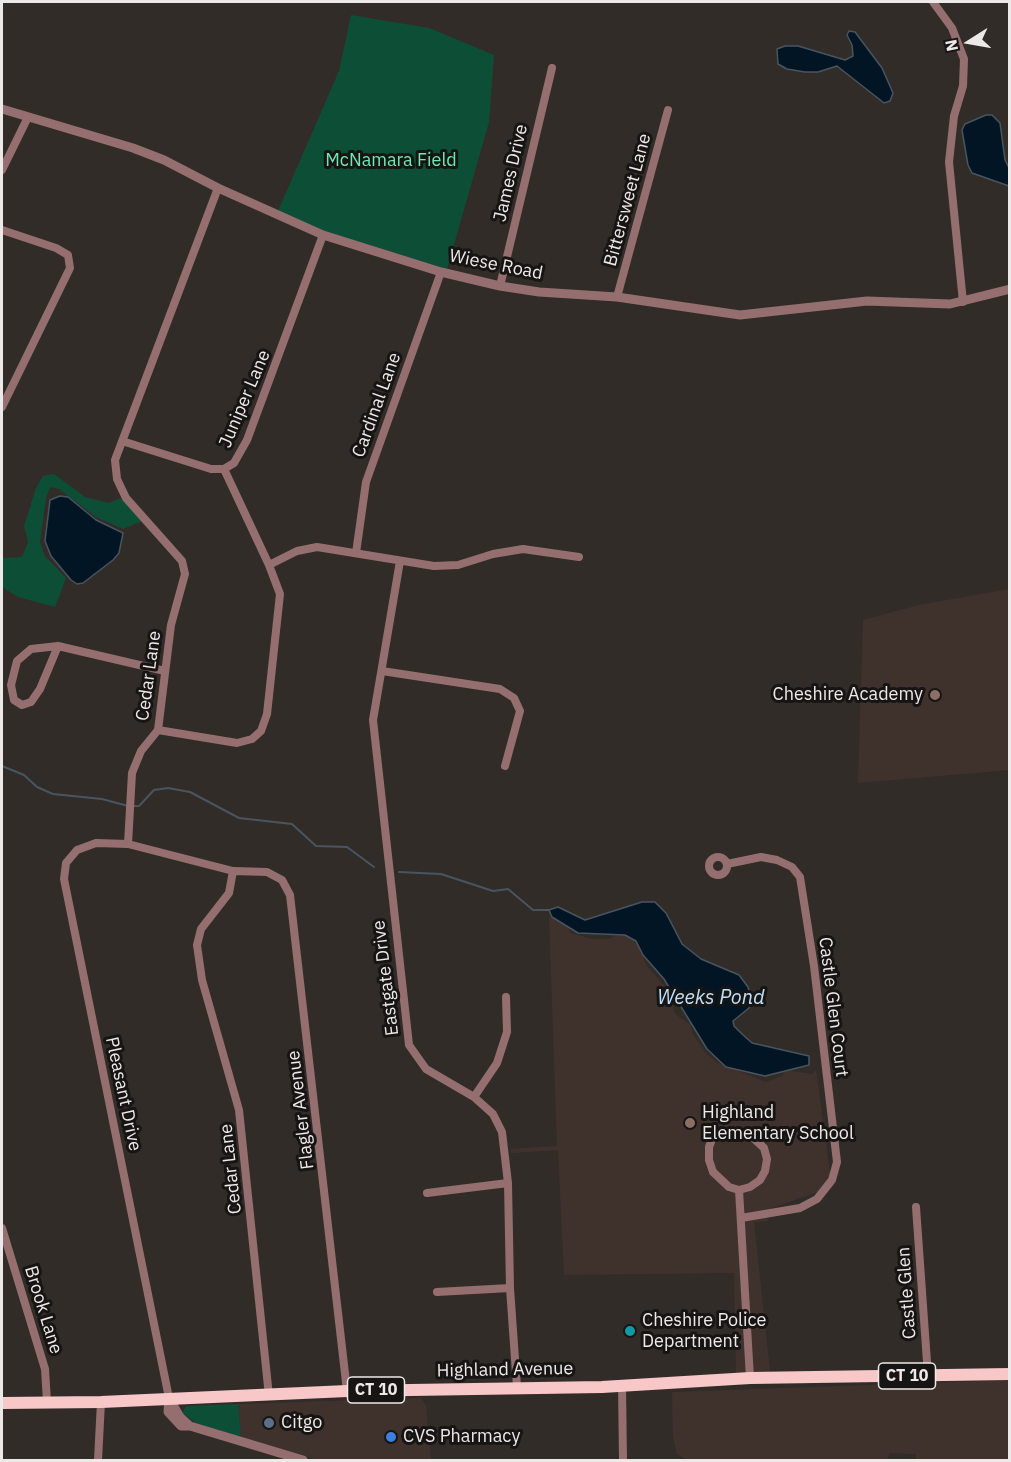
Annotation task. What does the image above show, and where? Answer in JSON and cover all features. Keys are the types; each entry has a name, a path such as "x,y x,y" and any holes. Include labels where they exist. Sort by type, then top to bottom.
{"highway":[{"name":"Highland Avenue","path":"2,1403 101,1402 347,1391 622,1386 750,1378 1010,1374"}],"street":[{"path":"933,2 952,28 964,59 963,86 954,116 949,162 957,264 963,302"},
{"name":"James Drive","path":"500,286 552,68"},
{"name":"Wiese Road","path":"2,109 133,148 164,160 218,188 323,235 441,272 500,286 539,292 617,297 740,315 867,301 950,304 1010,289"},
{"name":"Bittersweet Lane","path":"617,297 668,110"},
{"path":"2,170 28,117"},
{"name":"Cedar Lane","path":"128,844 132,773 141,751 158,730 171,626 185,574 182,561 126,498 117,479 116,460 218,188"},
{"path":"2,230 56,248 68,255 70,268 2,407"},
{"name":"Juniper Lane","path":"122,441 211,469 224,469 234,463 247,440 323,235"},
{"name":"Cardinal Lane","path":"356,553 366,482 441,272"},
{"path":"158,730 237,743 252,739 261,731 267,714 280,594 269,565 224,469"},
{"path":"269,565 297,551 317,548 434,566 458,565 493,554 523,549 579,556"},
{"name":"Eastgate Drive","path":"400,561 373,720 374,746 409,1045 426,1069 474,1097 493,1114 502,1132 508,1183 510,1288 517,1387"},
{"path":"58,646 40,689 31,702 22,705 14,700 11,685 17,661 32,649 58,646 165,671"},
{"path":"382,670 500,689 514,698 520,711 505,766"},
{"name":"Pleasant Drive","path":"128,844 96,843 77,850 66,863 64,879 169,1398"},
{"path":"128,844 232,871"},
{"name":"Castle Glen Court","path":"727,864 761,857 777,860 792,867 800,877 814,966 837,1162 832,1180 817,1199 800,1208 741,1218"},
{"name":"Cedar Lane","path":"232,871 229,893 201,929 197,945 202,980 239,1110 269,1396"},
{"name":"Flagler Avenue","path":"232,871 267,872 282,880 290,895 347,1391"},
{"path":"474,1097 497,1063 501,1053 507,1032 506,997"},
{"path":"730,1130 748,1133 764,1148 767,1159 765,1171 750,1187 739,1190 729,1187 713,1172 709,1160 709,1147 714,1134 730,1130"},
{"path":"427,1193 508,1183"},
{"path":"739,1190 750,1378"},
{"name":"Castle Glen","path":"916,1207 928,1376"},
{"name":"Brook Lane","path":"2,1228 45,1369 47,1402"},
{"path":"437,1292 510,1288"},
{"path":"622,1386 623,1461"},
{"path":"169,1398 177,1413 190,1426 303,1461"},
{"path":"98,1461 101,1402"}],"shaded area":[{"name":"Cheshire Academy","path":"1009,589 1009,770 858,783 863,620 919,605"},
{"name":"Highland Elementary School","path":"549,916 567,924 570,933 593,939 608,939 632,931 647,966 669,991 675,1014 690,1024 692,1033 706,1053 716,1062 766,1082 784,1075 778,1062 792,1071 812,1074 816,1070 832,1187 766,1210 768,1221 754,1222 770,1372 736,1373 734,1273 564,1275 558,1150 511,1153 511,1149 557,1146"},
{"path":"1009,1380 1009,1460 916,1460 916,1454 889,1453 888,1460 687,1460 677,1454 673,1437 672,1392"},
{"path":"421,1398 426,1406 431,1460 318,1460 241,1437 238,1404"}],"green space":[{"name":"McNamara Field","path":"351,15 429,28 494,55 489,122 447,269 321,230 278,211 339,71"},
{"path":"54,474 85,497 109,503 121,498 142,521 123,529 96,517 59,489 50,487 46,498 40,542 45,556 66,578 55,607 18,597 2,587 2,558 22,557 28,542 24,526 36,488 43,476"},
{"path":"238,1404 241,1437 198,1424 182,1413 186,1406"}],"water":[{"path":"849,31 855,32 882,68 893,93 890,101 884,103 837,66 818,72 805,72 787,69 778,64 777,49 785,46 798,46 845,60 853,56 852,45 847,35"},
{"path":"986,115 992,115 1000,123 1005,160 1009,168 1009,186 972,173 968,165 962,130 965,124"},
{"path":"60,496 68,497 96,520 123,533 119,553 83,583 77,584 71,580 51,556 45,541 50,500"},
{"name":"Weeks Pond","path":"642,902 655,902 666,913 682,944 701,959 739,975 748,987 751,1000 749,1008 733,1021 734,1026 741,1033 752,1043 809,1056 809,1065 765,1076 726,1067 707,1049 664,979 643,955 636,941 625,935 578,933 552,917 549,910 558,907 585,920"}],"waterway":[{"path":"2,766 24,775 37,787 53,794 102,799 128,806"},
{"path":"134,806 139,806 154,790 168,788 190,792 239,818 292,824 316,846 347,847 374,867"},
{"path":"399,872 441,874 493,891 508,889 533,910 549,910"}],"place":[{"name":"Cheshire Academy","path":"935,695"},
{"name":"Highland Elementary School","path":"690,1123"},
{"name":"Cheshire Police Department","path":"630,1331"},
{"name":"Citgo","path":"269,1423"},
{"name":"CVS Pharmacy","path":"391,1437"}]}
